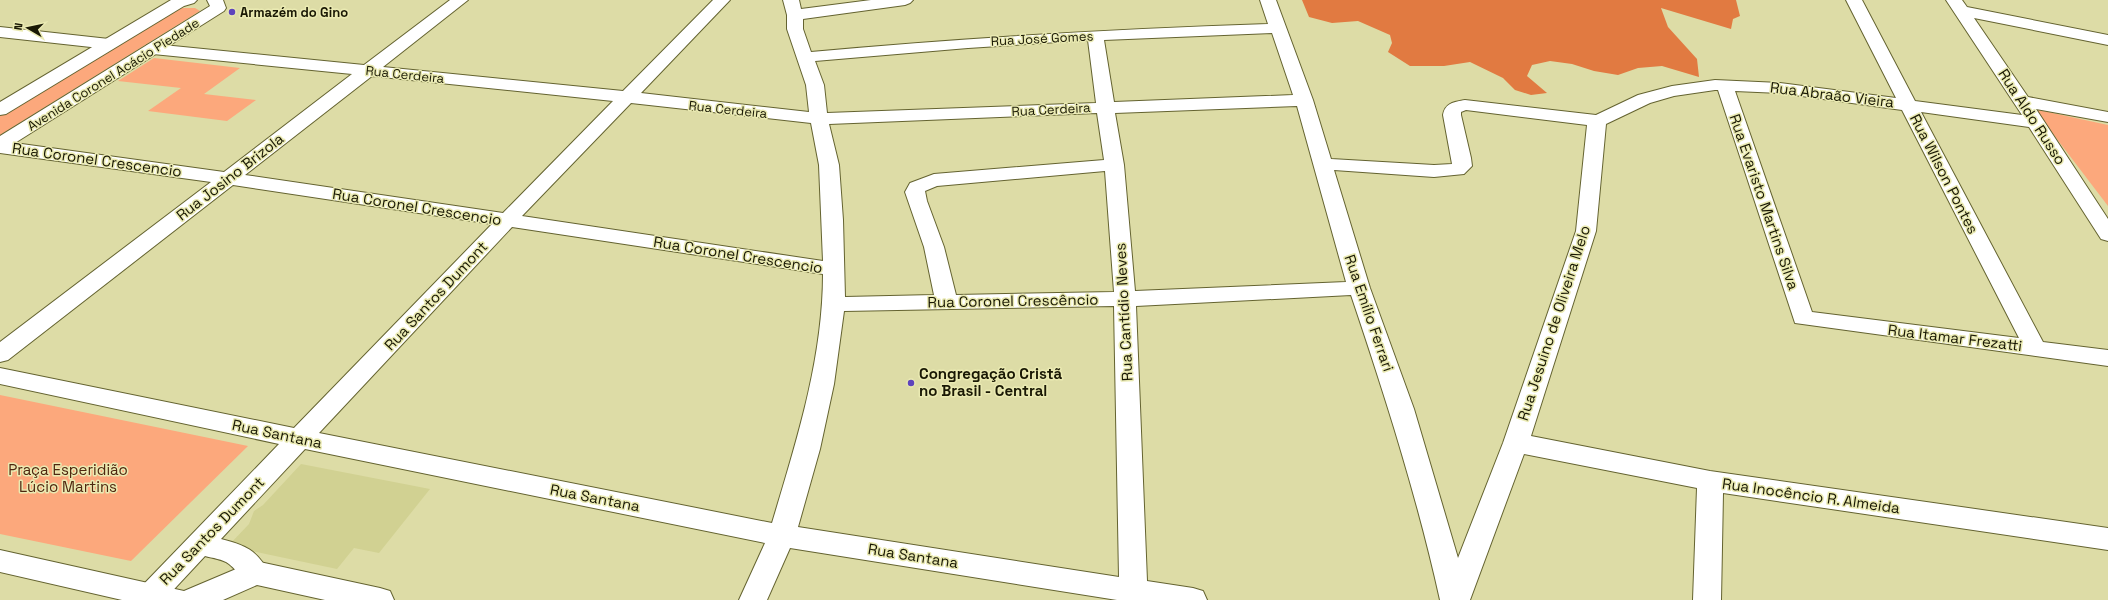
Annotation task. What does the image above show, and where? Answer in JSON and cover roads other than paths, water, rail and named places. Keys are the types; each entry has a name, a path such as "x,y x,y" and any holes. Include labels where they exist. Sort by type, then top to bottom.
{"street":[{"name":"Avenida Coronel Acácio Piedade","path":"0,110 179,2 189,0"},
{"name":"Avenida Coronel Acácio Piedade","path":"0,146 218,8 215,0"},
{"name":"Rua Josino Brizola","path":"0,354 367,70 460,0"},
{"name":"Rua Santos Dumont","path":"163,597 200,544 507,220 722,0"},
{"path":"753,600 782,536 807,449 822,384 834,304 834,269 829,165 819,119 815,85 795,29 793,7 905,0"},
{"name":"Rua Emílio Ferrari","path":"1268,0 1304,100 1359,288 1402,409 1443,552 1455,600"},
{"name":"Rua Wilson Pontes","path":"1854,0 2035,348"},
{"path":"1958,6 2108,40"},
{"name":"Rua Aldo Russo","path":"1958,6 2022,101 2108,235"},
{"name":"Rua José Gomes","path":"806,57 968,43 1095,35 1278,28"},
{"path":"0,32 109,44"},
{"name":"Rua Cantídio Neves","path":"1095,35 1114,166 1125,299 1133,590"},
{"name":"Rua Cerdeira","path":"153,49 627,97 819,119 1106,106 1304,100"},
{"path":"1322,164 1434,171 1457,170 1462,166 1462,158 1452,115 1453,109 1457,106 1465,105 1598,120 1644,99 1672,92 1715,85 1725,86"},
{"name":"Rua Abraão Vieira","path":"1725,86 1780,88 2035,122"},
{"name":"Rua Evaristo Martins Silva","path":"1725,86 1803,318"},
{"path":"2022,101 2108,117"},
{"name":"Rua Jesuino de Oliveira Melo","path":"1455,600 1516,443 1586,231 1595,130 1598,120"},
{"name":"Rua Coronel Crescencio","path":"0,146 228,178 834,269"},
{"path":"947,302 934,248 917,201 915,192 917,187 934,180 1114,166"},
{"name":"Rua Coronel Crescêncio","path":"834,304 1125,299 1359,288"},
{"name":"Rua Itamar Frezatti","path":"1803,318 2108,358"},
{"name":"Rua Santana","path":"0,376 301,439 782,536 1193,600"},
{"name":"Rua Inocêncio R. Almeida","path":"1516,443 1710,481 2108,539"},
{"path":"1707,600 1710,481"},
{"path":"200,544 237,554 255,573 380,600"},
{"path":"0,561 163,597"},
{"path":"194,600 255,573"}],"place":[{"name":"Armazém do Gino","path":"232,12"},
{"name":"Congregação Cristã no Brasil - Central","path":"911,383"}],"park label":[{"name":"Praça Esperidião Lúcio Martins","path":"68,478"}]}
